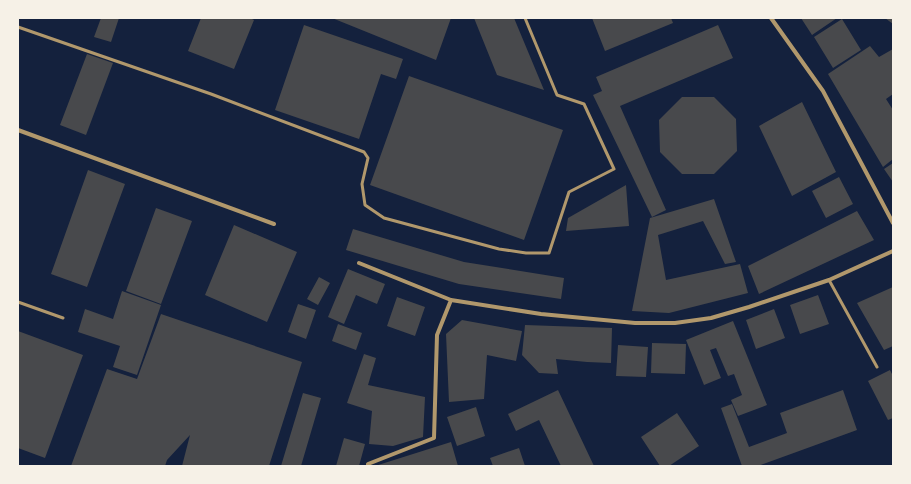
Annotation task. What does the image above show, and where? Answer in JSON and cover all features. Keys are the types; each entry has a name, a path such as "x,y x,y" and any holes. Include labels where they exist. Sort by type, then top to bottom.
{"street":[{"path":"771,18 823,91 893,223"},
{"path":"18,130 274,224"},
{"path":"359,262 451,300 541,314 635,323 675,323 711,318 750,307 829,280 893,251"},
{"path":"368,466 368,464 434,438 437,335 451,300"}],"lane":[{"path":"18,26 211,94 364,152 368,158 362,184 365,205 384,218 499,249 526,253 549,253 569,192 614,169 584,104 557,95 525,18"},
{"path":"829,280 877,367"},
{"path":"18,302 63,318"}],"building":[{"path":"101,18 119,18 111,42 94,37"},
{"path":"201,18 250,18 254,20 234,69 188,51"},
{"path":"332,18 451,18 436,60"},
{"path":"474,18 514,18 544,90 497,75"},
{"path":"592,18 671,18 673,23 605,51"},
{"path":"801,18 837,18 812,35"},
{"path":"885,18 893,18 893,24"},
{"path":"842,19 861,50 833,68 814,37"},
{"path":"304,25 403,59 396,79 381,74 359,139 275,110"},
{"path":"718,25 733,58 620,106 666,210 652,217 593,95 602,91 596,77"},
{"path":"870,46 879,57 893,49 893,94 886,99 893,110 893,159 883,167 828,74"},
{"path":"87,54 113,63 86,135 60,125"},
{"path":"409,76 563,130 524,240 370,185"},
{"path":"682,97 714,97 736,119 737,151 714,174 682,174 660,152 659,120"},
{"path":"802,102 836,172 792,196 759,126"},
{"path":"893,163 893,182 884,169"},
{"path":"88,170 125,184 87,287 51,274"},
{"path":"839,177 853,204 826,218 812,191"},
{"path":"626,185 629,226 566,231 568,218"},
{"path":"714,199 736,262 725,264 703,221 658,235 666,280 740,264 748,293 669,313 632,311 650,218"},
{"path":"156,208 192,221 161,304 126,291"},
{"path":"857,211 874,240 759,294 748,266"},
{"path":"234,225 297,252 267,322 205,295"},
{"path":"353,229 464,262 564,278 561,299 459,284 346,250"},
{"path":"348,269 385,284 377,304 356,295 344,324 328,317"},
{"path":"319,277 330,283 318,305 307,299"},
{"path":"893,287 893,346 884,350 857,303"},
{"path":"122,291 161,305 137,375 113,367 120,346 78,332 85,309 113,319"},
{"path":"818,295 829,324 800,334 790,305"},
{"path":"397,297 425,307 415,336 387,326"},
{"path":"298,304 316,310 306,339 288,332"},
{"path":"774,309 785,338 756,349 746,320"},
{"path":"161,314 302,362 269,466 182,466 190,435 167,460 165,466 71,466 107,369 137,379"},
{"path":"462,320 522,331 516,361 487,355 484,399 449,402 446,334"},
{"path":"733,321 767,405 738,416 731,400 742,395 734,374 728,376 716,348 710,350 721,378 704,385 686,340"},
{"path":"338,324 362,333 356,350 332,341"},
{"path":"525,325 612,328 611,363 556,359 558,374 539,373 522,355"},
{"path":"18,331 83,355 45,458 18,448"},
{"path":"652,343 686,344 685,374 651,373"},
{"path":"618,345 648,347 646,377 616,376"},
{"path":"364,354 376,358 368,385 425,397 423,437 393,446 369,444 372,411 347,403"},
{"path":"890,370 893,376 893,418 888,420 868,381"},
{"path":"558,390 594,466 561,466 539,420 516,431 508,414"},
{"path":"843,390 857,430 758,466 742,466 721,408 732,404 749,447 787,433 780,413"},
{"path":"303,393 321,398 301,466 281,466"},
{"path":"476,407 485,436 457,446 447,417"},
{"path":"677,413 699,446 669,466 660,466 641,437"},
{"path":"344,438 365,444 359,466 336,466"},
{"path":"451,442 458,466 375,466"},
{"path":"519,448 525,466 493,466 490,458"}]}
